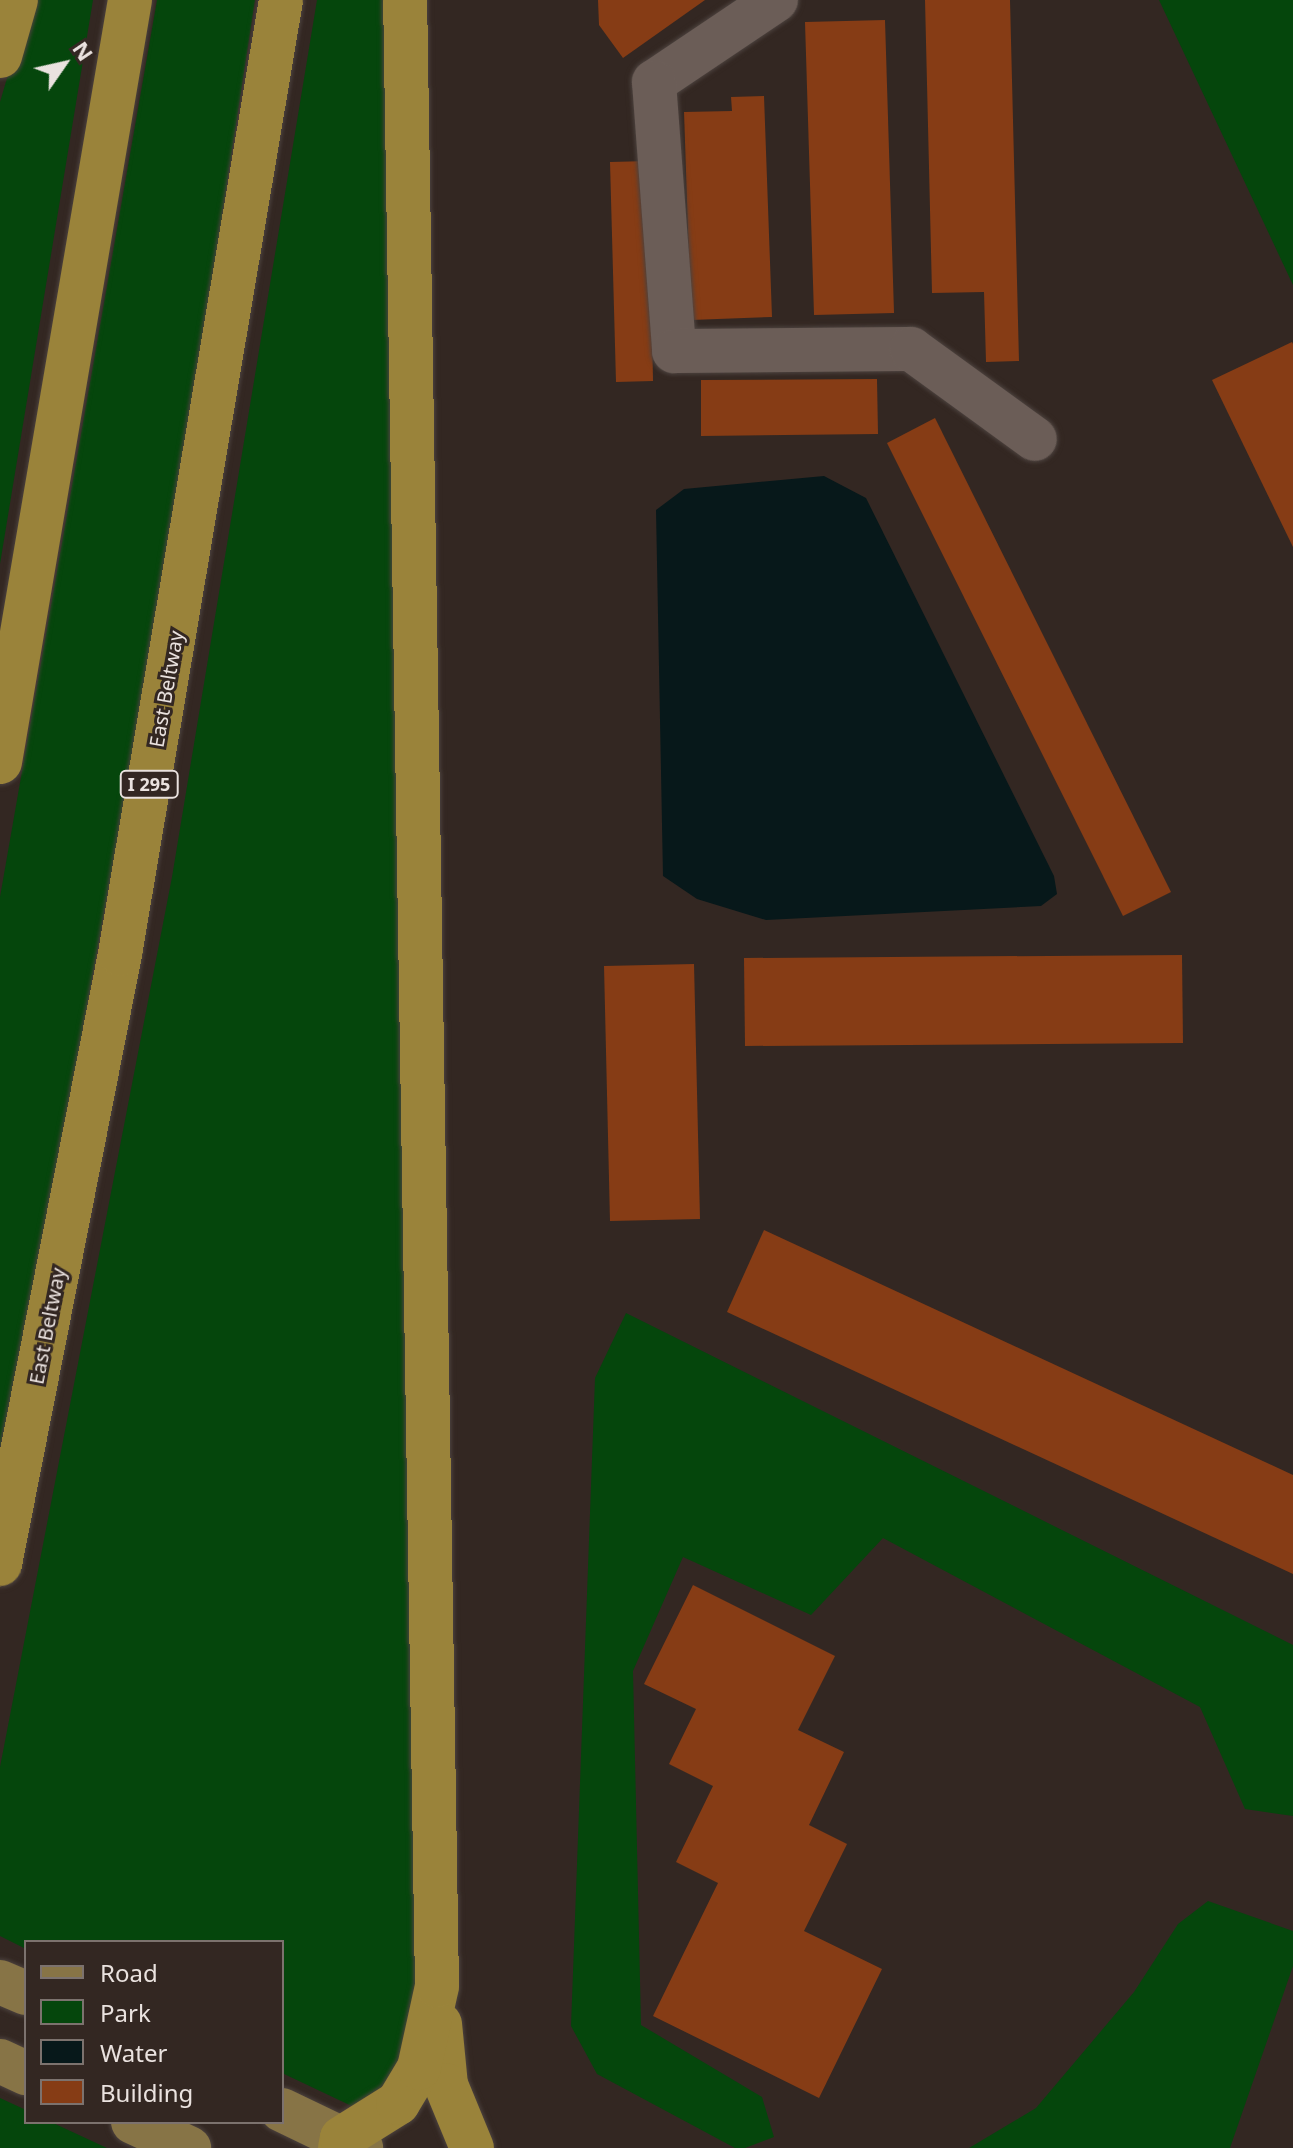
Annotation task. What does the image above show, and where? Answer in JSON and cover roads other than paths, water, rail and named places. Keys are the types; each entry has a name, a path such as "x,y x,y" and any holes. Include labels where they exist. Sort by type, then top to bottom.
{"highway":[{"path":"0,56 16,0"},
{"path":"0,762 130,0"},
{"name":"East Beltway","path":"0,1564 120,954 281,0"},
{"path":"405,0 437,1986 446,2085 472,2148"},
{"path":"348,2145 398,2103 419,2068 437,1986"}],"main road":[{"path":"0,1982 24,1992"},
{"path":"0,2061 24,2072"},
{"path":"284,2111 348,2145"},
{"path":"137,2124 189,2148"}],"lane":[{"path":"776,0 654,82 674,351 911,349 1035,439"}],"water":[{"path":"824,476 866,498 1054,876 1057,894 1041,906 766,920 697,899 663,876 656,510 684,489"}]}
